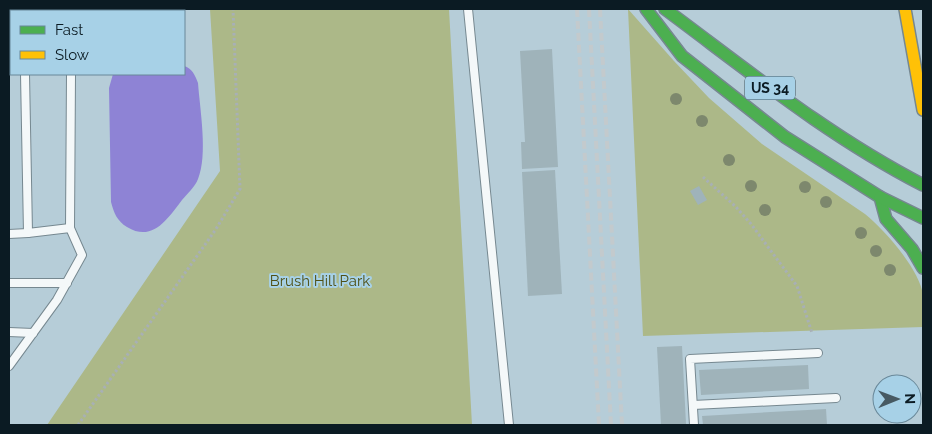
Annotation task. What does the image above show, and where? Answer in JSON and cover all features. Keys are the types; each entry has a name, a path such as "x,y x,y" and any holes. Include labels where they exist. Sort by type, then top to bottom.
{"main road":[{"name":"US 34","path":"646,9 682,56 730,96 785,137 880,197"},
{"name":"US 34","path":"665,9 800,111 850,144 923,185"},
{"path":"905,9 923,110"},
{"path":"880,197 923,218"},
{"path":"880,197 886,219 912,249 923,268"}],"lane":[{"path":"468,9 509,425"},
{"path":"25,75 28,233"},
{"path":"9,366 57,300 82,255 70,228 71,75"},
{"path":"9,234 70,228"},
{"path":"9,283 67,283"},
{"path":"9,332 33,333"},
{"path":"694,425 690,359 818,353"},
{"path":"692,405 836,398"}],"path":[{"path":"78,425 210,237 240,189 233,9"},
{"path":"703,177 735,206 751,224 797,286 812,333"}],"green space":[{"name":"Brush Hill Park","path":"210,9 449,9 472,425 47,425 220,171"},
{"path":"628,9 709,98 762,144 865,214 882,229 908,262 920,285 923,295 923,327 643,336"}],"shaded area":[{"path":"185,66 191,70 198,83 203,145 201,169 198,179 165,221 152,230 145,232 136,231 121,222 111,202 109,88 113,75 185,75"}],"building":[{"path":"552,49 558,167 522,169 521,142 525,142 520,51"},
{"path":"555,170 562,294 528,296 522,172"},
{"path":"699,186 707,200 698,205 690,191"},
{"path":"682,346 686,424 661,425 657,347"},
{"path":"808,365 809,389 701,395 699,370"},
{"path":"826,409 827,425 703,425 702,416"}],"railway":[{"path":"577,9 599,425"},
{"path":"589,9 611,425"},
{"path":"600,9 622,425"}],"traffic: fast":[{"path":"646,9 682,56 785,137 880,197 886,219 912,249 923,268"},
{"path":"665,9 822,124 888,166 923,185"},
{"path":"880,197 923,218"}],"traffic: slow":[{"path":"905,9 923,110"}]}
